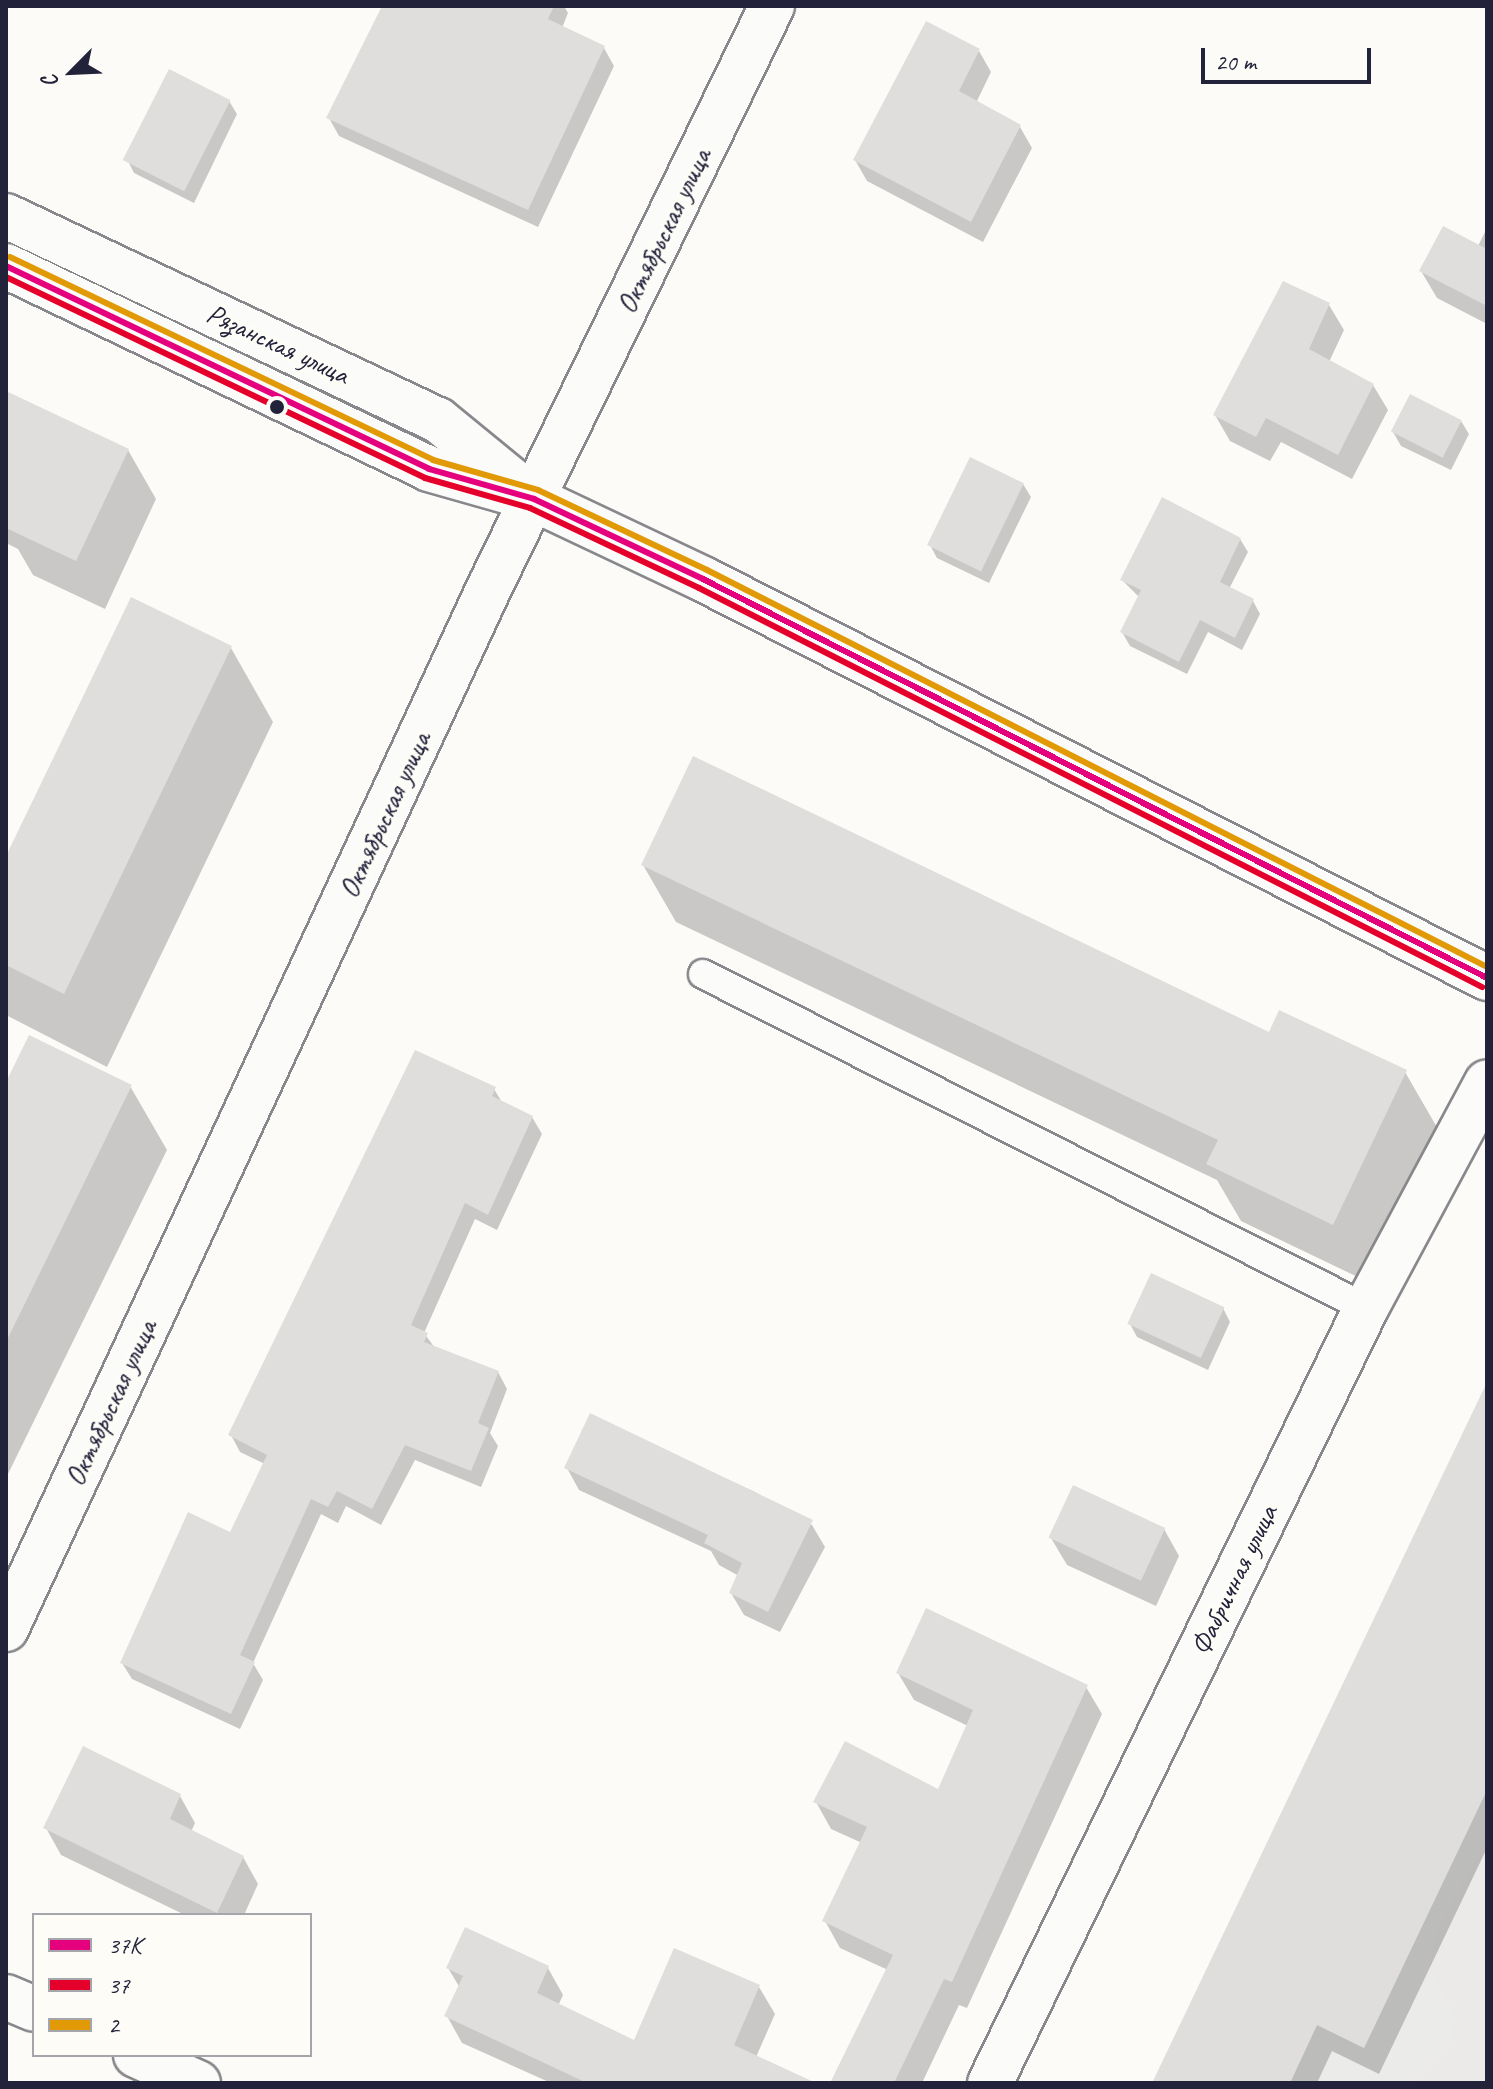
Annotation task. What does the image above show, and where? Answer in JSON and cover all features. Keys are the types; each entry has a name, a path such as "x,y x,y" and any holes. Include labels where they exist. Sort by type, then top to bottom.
{"street":[{"name":"Октябрьская улица","path":"6,1629 534,499 772,6"},
{"name":"Рязанская улица","path":"6,216 438,420 534,499"},
{"name":"Рязанская улица","path":"6,266 429,469 534,499 703,579 1487,978"},
{"name":"Фабричная улица","path":"990,2083 1366,1308 1487,1082"},
{"path":"6,1997 32,2008"},
{"path":"140,2057 198,2083"}],"lane":[{"path":"703,974 1366,1308"}],"shaded area":[{"path":"1487,1790 1487,2083 1290,2083 1317,2025 1364,2048"},
{"path":"1487,1837 1487,2083 1408,2083 1453,2038 1456,2016 1428,1969 1438,1931"}],"building":[{"path":"382,6 554,6 548,19 605,46 528,210 326,118"},
{"path":"926,21 980,49 959,91 1021,125 971,222 853,160"},
{"path":"169,69 230,100 184,191 123,160"},
{"path":"1443,226 1487,249 1487,306 1419,271"},
{"path":"1283,281 1330,303 1309,349 1374,384 1338,455 1266,418 1256,437 1213,415"},
{"path":"6,391 129,449 76,561 6,528"},
{"path":"1410,394 1462,420 1443,458 1391,431"},
{"path":"970,457 1024,483 981,571 927,545"},
{"path":"1162,497 1241,538 1220,582 1254,599 1235,638 1200,620 1179,662 1120,632 1141,590 1120,580"},
{"path":"131,597 232,646 64,994 6,965 6,856"},
{"path":"693,756 1269,1032 1279,1010 1407,1070 1333,1225 1206,1164 1218,1140 641,865"},
{"path":"29,1035 132,1085 6,1342 6,1082"},
{"path":"415,1050 496,1087 492,1096 533,1116 488,1215 465,1203 411,1325 428,1333 424,1342 499,1371 478,1423 489,1428 471,1471 405,1445 372,1509 337,1491 328,1507 311,1499 240,1655 255,1662 231,1714 120,1663 188,1512 230,1532 267,1455 228,1435"},
{"path":"1151,1273 1224,1307 1201,1358 1127,1324"},
{"path":"1487,1382 1487,1790 1364,2048 1317,2025 1290,2083 1152,2083"},
{"path":"590,1413 813,1520 768,1612 729,1593 742,1563 704,1543 708,1535 564,1468"},
{"path":"1073,1485 1165,1528 1141,1581 1048,1538"},
{"path":"926,1608 1088,1685 952,1982 944,1979 894,2083 830,2083 893,1955 822,1921 867,1827 813,1802 845,1741 938,1789 973,1710 896,1673"},
{"path":"83,1746 181,1794 170,1819 244,1856 217,1913 43,1828"},
{"path":"465,1927 549,1966 537,1993 634,2040 674,1948 760,1985 734,2045 816,2083 587,2083 444,2016 463,1976 446,1968"}],"transit line":[{"name":"2","path":"10,257 433,460 538,490 707,570 1487,967"},
{"name":"37К","path":"6,266 429,469 534,499 703,579 1487,978"},
{"name":"37","path":"6,277 425,478 530,508 699,588 1482,987"}]}
